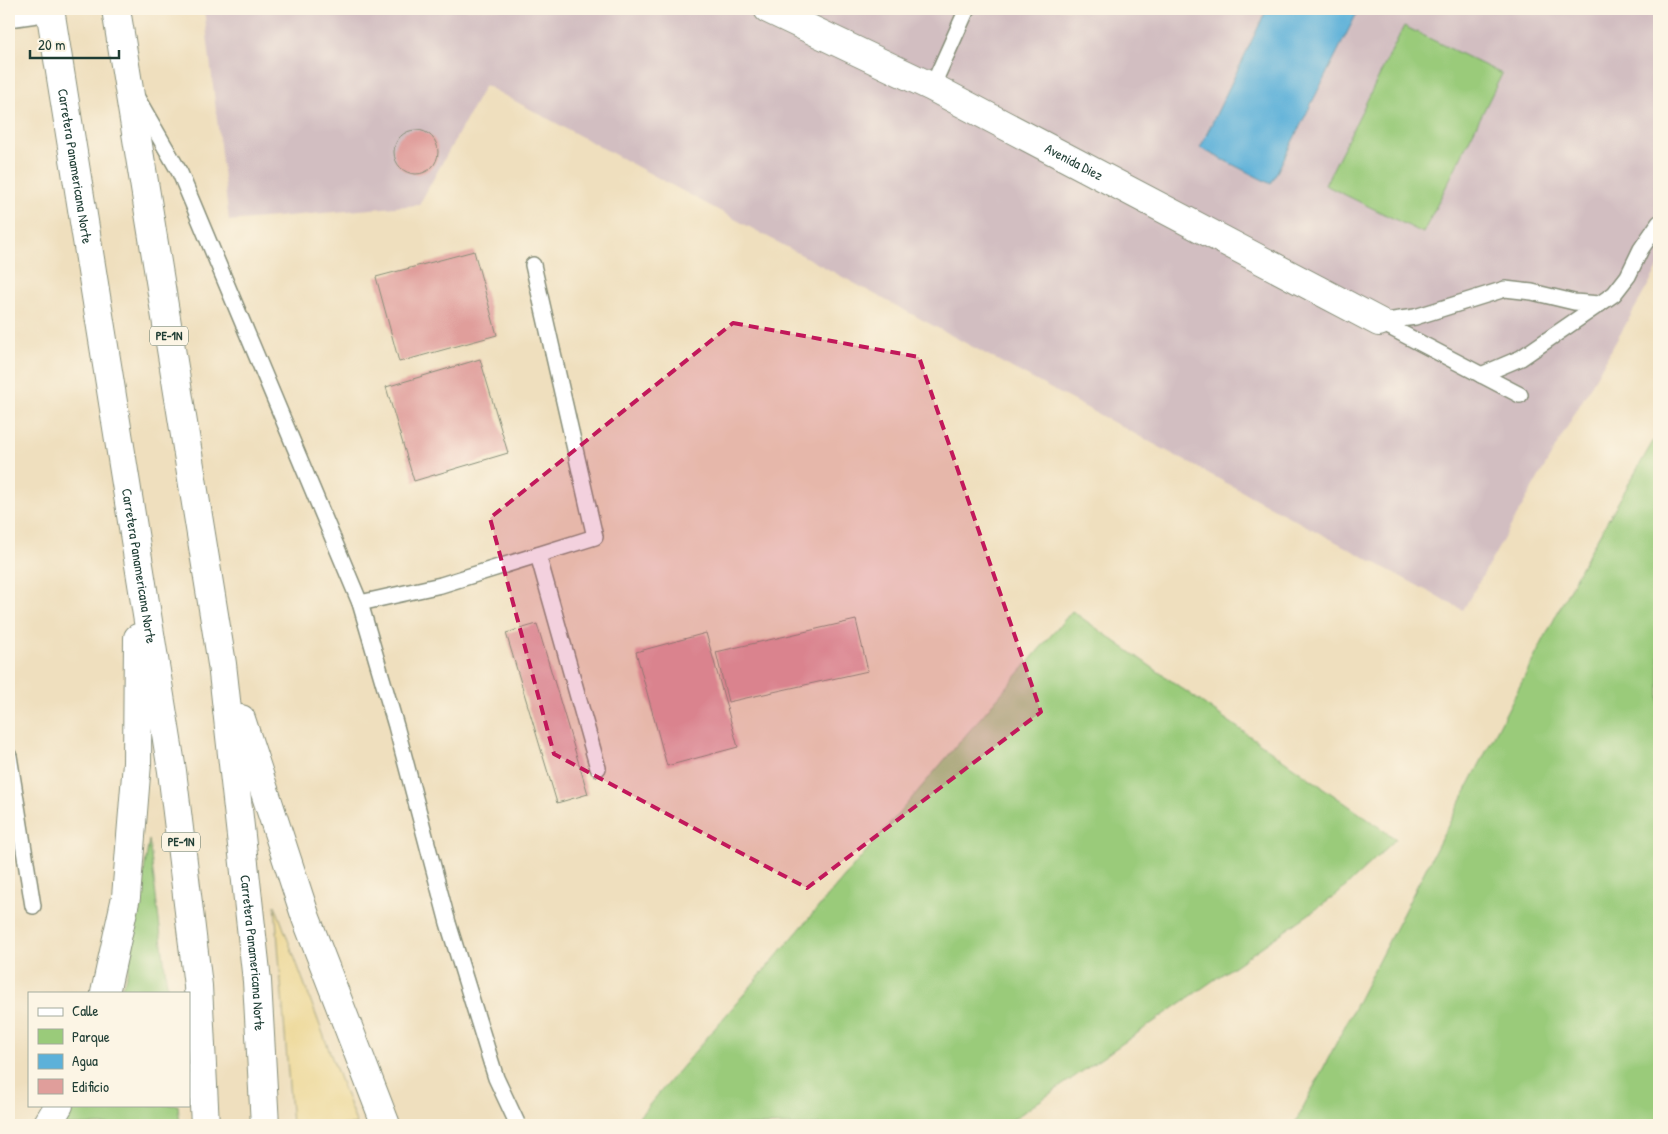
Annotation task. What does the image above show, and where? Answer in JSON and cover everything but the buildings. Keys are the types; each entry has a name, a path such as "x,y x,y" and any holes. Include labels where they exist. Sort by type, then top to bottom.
{"main road":[{"name":"Carretera Panamericana Norte","path":"116,9 222,664 257,981 265,1125"},
{"name":"Avenida Diez","path":"768,9 932,87 1379,322"},
{"name":"Carretera Panamericana Norte","path":"50,11 140,561 172,771 196,966 205,1125"},
{"path":"105,992 126,897 136,763 140,561"},
{"path":"222,664 306,918 353,1045 386,1125"},
{"path":"47,1125 57,1106"}],"lane":[{"path":"932,87 967,9"},
{"path":"9,19 50,11"},
{"path":"128,84 180,173 360,603 396,726 448,923 496,1078 518,1125"},
{"path":"1481,375 1521,358 1614,294 1628,276 1640,249 1659,223"},
{"path":"360,603 441,585 595,537 533,265"},
{"path":"1379,322 1415,317 1505,289 1532,292 1574,302 1600,304"},
{"path":"1379,322 1520,396"},
{"path":"538,555 598,768"},
{"path":"9,756 33,906"}],"highlighted area":[{"path":"733,323 919,357 1041,712 807,888 554,754 490,518"}],"shaded area":[{"path":"204,9 1659,9 1659,266 1463,610 485,85 419,205 229,221"}],"green space":[{"path":"1404,26 1502,74 1423,233 1325,185"},
{"path":"1659,431 1659,1125 1294,1125 1581,567"},
{"path":"1072,611 1396,839 1338,894 1005,1125 632,1125"},
{"path":"149,840 168,992 120,992 128,971"},
{"path":"72,1106 178,1106 180,1125 63,1125"}],"sand":[{"path":"275,905 357,1125 292,1125"}],"water":[{"path":"1267,9 1353,9 1358,11 1271,184 1200,148"}]}
